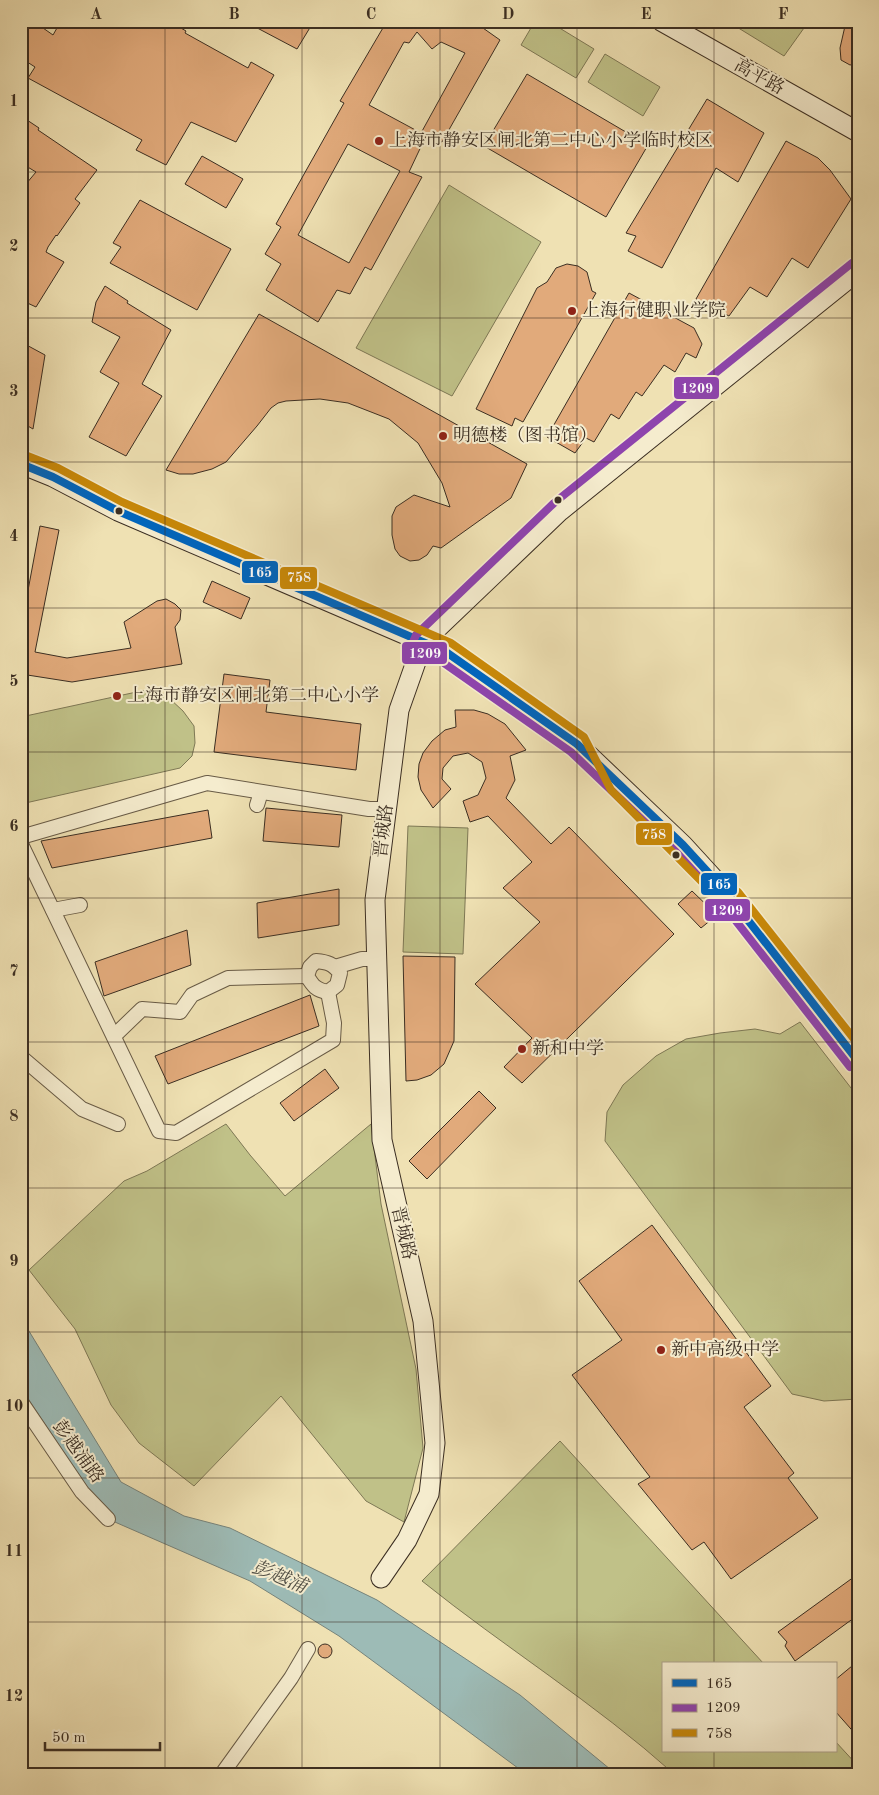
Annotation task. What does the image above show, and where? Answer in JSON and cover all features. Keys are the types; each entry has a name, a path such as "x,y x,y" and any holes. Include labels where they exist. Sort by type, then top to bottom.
{"street":[{"name":"高平路","path":"661,21 858,132"},
{"name":"晋城路","path":"381,1578 407,1540 430,1494 435,1443 423,1321 382,1140 375,900 399,710 423,642 560,511 858,271"},
{"path":"21,464 53,477 118,511 446,652 577,744 683,845 726,892 858,1061"},
{"path":"21,837 208,783 259,798 386,809"},
{"path":"21,844 159,1131 176,1133 333,1040 334,1023 328,992"},
{"path":"53,910 80,905"},
{"path":"335,967 362,959 377,959"},
{"path":"316,961 327,962 335,967 340,973 337,985 328,992 318,990 307,976 310,967 316,961"},
{"path":"114,1036 142,1009 180,1012 192,995 228,978 307,976"},
{"path":"21,1057 82,1109 118,1124"},
{"name":"彭越浦路","path":"21,1402 82,1492 108,1519"},
{"path":"222,1774 290,1678 308,1649"}],"green space":[{"path":"535,21 548,21 594,49 576,78 521,45"},
{"path":"727,21 809,21 784,56"},
{"path":"605,54 660,87 643,116 588,82"},
{"path":"449,185 541,242 452,396 356,348"},
{"path":"155,688 183,711 194,726 195,743 192,756 180,768 21,804 21,717"},
{"path":"408,826 468,828 463,954 403,952"},
{"path":"800,1022 858,1097 858,1399 824,1401 792,1394 605,1141 607,1112 623,1085 656,1056 686,1039 755,1029 780,1034"},
{"path":"226,1124 285,1196 371,1124 381,1204 416,1369 423,1448 404,1522 366,1501 281,1396 194,1486 139,1443 111,1405 75,1329 29,1270 124,1181 147,1171"},
{"path":"560,1441 762,1662 662,1662 662,1752 836,1752 836,1742 858,1766 858,1774 674,1774 613,1723 422,1581"}],"water":[{"name":"彭越浦","path":"21,1318 121,1482 184,1516 230,1528 377,1600 520,1695 616,1774 526,1774 339,1636 250,1581 108,1519 21,1388"}],"building":[{"path":"21,21 33,21 53,35 61,21 169,21 186,31 185,33 248,68 251,62 274,75 236,142 191,122 166,165 136,150 142,140 28,78 35,67 21,58"},
{"path":"244,21 314,21 297,49"},
{"path":"387,21 473,21 500,40 442,142 426,136 409,172 422,177 371,270 365,267 350,294 337,290 318,322 266,290 281,264 265,254 281,227 276,224 344,103 340,101","holes":["417,32 432,49 441,42 465,53 421,133 369,105 404,42 409,43","348,144 400,171 349,263 298,235"]},
{"path":"849,21 858,21 858,63 850,65 841,60 840,48 845,26"},
{"path":"527,74 648,145 606,217 484,146"},
{"path":"707,99 764,133 738,182 716,168 662,268 628,251 636,236 626,233"},
{"path":"21,116 39,128 38,130 97,170 75,199 80,203 48,247 46,252 64,262 36,307 21,300 21,190 36,172 21,163"},
{"path":"786,141 818,158 830,170 851,199 808,268 792,258 767,297 750,287 729,316 696,299"},
{"path":"202,156 243,179 226,208 185,184"},
{"path":"140,200 231,249 197,310 110,263 121,247 113,243"},
{"path":"567,264 578,266 587,272 592,291 596,293 523,422 515,418 512,426 476,409 537,288 547,282 556,268"},
{"path":"105,286 128,301 127,303 171,330 142,384 162,396 126,456 89,437 119,383 100,372 120,337 92,322 96,302"},
{"path":"629,293 694,328 702,344 696,358 686,353 675,372 664,365 642,396 636,392 619,419 611,414 594,442 586,438 575,453 547,437"},
{"name":"明德楼（图书馆）","path":"259,314 527,464 511,498 441,548 433,546 427,555 419,560 410,561 400,556 395,549 392,535 392,516 396,507 414,495 450,507 442,483 418,443 389,419 348,403 320,399 278,403 271,408 226,462 212,469 193,474 179,474 166,470"},
{"path":"21,342 45,355 33,429 21,422"},
{"path":"40,526 59,530 35,652 67,658 131,648 124,622 157,601 166,599 181,610 180,620 175,627 182,664 72,682 21,674 21,628"},
{"path":"212,581 250,598 241,619 203,602"},
{"path":"224,674 270,680 266,712 361,724 356,770 214,752"},
{"path":"455,710 474,710 488,714 505,724 526,750 510,756 515,780 506,798 551,844 569,827 674,934 522,1083 504,1067 532,1038 475,984 540,922 503,888 532,862 488,816 470,822 463,801 478,795 486,778 482,762 468,753 453,756 443,768 442,779 451,789 433,808 421,790 418,777 419,764 423,753 432,741 445,730 456,727"},
{"path":"266,808 342,815 339,847 263,841"},
{"path":"208,810 212,838 52,868 41,841"},
{"path":"339,889 339,925 258,938 257,903"},
{"path":"692,891 717,915 701,928 678,904"},
{"path":"187,930 191,965 104,996 95,962"},
{"path":"403,956 455,957 454,1041 444,1064 431,1075 417,1080 406,1081"},
{"path":"310,995 319,1026 168,1084 155,1056"},
{"path":"325,1069 339,1088 294,1121 280,1103"},
{"path":"479,1091 496,1108 427,1179 409,1161"},
{"path":"652,1225 771,1386 744,1407 794,1473 788,1478 818,1518 731,1579 704,1542 692,1550 638,1484 650,1477 572,1375 622,1340 579,1281"},
{"path":"858,1574 858,1615 795,1661 785,1646 787,1642 778,1632"},
{"path":"325,1644 330,1646 332,1651 330,1656 325,1658 320,1656 318,1651 320,1646"},
{"path":"852,1666 858,1673 858,1737 836,1712 836,1679"}],"transit line":[{"name":"1209","path":"850,1067 718,898 676,852 571,752 441,661 417,650 413,642 416,635 554,503 852,263"},
{"name":"758","path":"25,455 58,468 122,502 451,643 584,737 611,790 706,886 733,889 738,892 858,1044"},
{"name":"165","path":"21,464 53,477 118,511 446,652 577,744 683,845 726,892 858,1061"}],"place":[{"name":"上海市静安区闸北第二中心小学临时校区","path":"379,141"},
{"name":"上海行健职业学院","path":"572,311"},
{"name":"明德楼（图书馆）","path":"443,436"},
{"name":"上海市静安区闸北第二中心小学","path":"117,696"},
{"name":"新和中学","path":"522,1049"},
{"name":"新中高级中学","path":"661,1350"}]}
